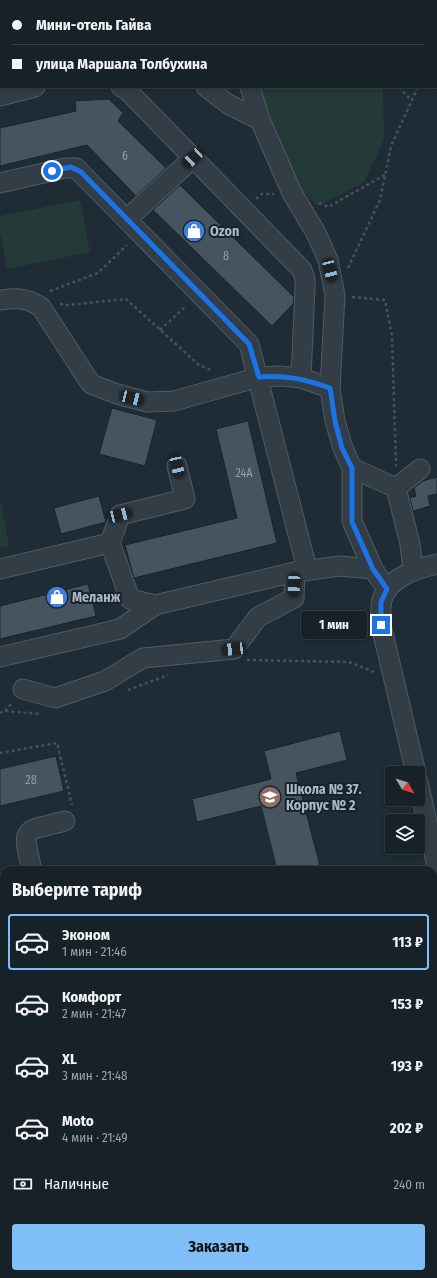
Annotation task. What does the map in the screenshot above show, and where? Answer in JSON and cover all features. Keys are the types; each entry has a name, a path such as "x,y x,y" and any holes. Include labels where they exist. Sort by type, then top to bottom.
{"street":[{"path":"0,96 32,88"},
{"path":"123,88 128,91 302,270 305,279 305,289 301,378"},
{"path":"207,88 228,104 260,120"},
{"path":"250,88 260,120 292,193 316,233 328,260 335,295 330,388 335,421 342,448 352,468 352,522 373,569 387,589"},
{"path":"127,219 193,158"},
{"path":"0,183 71,167 81,172 249,344 259,377 301,571 294,598 258,617 234,649 143,658 105,681 55,698 23,689"},
{"path":"3,305 29,299 41,307 91,384 117,394 154,402 174,401 259,377 280,376 301,378 330,388"},
{"path":"155,605 130,599 110,542 120,515 185,499 177,466"},
{"path":"352,468 396,488"},
{"path":"396,488 420,469"},
{"path":"396,488 410,544 413,570"},
{"path":"0,569 110,542"},
{"path":"414,766 381,625 381,602 387,589 413,570 437,564"},
{"path":"0,658 120,629 155,605 301,571 340,566 373,569"},
{"path":"423,806 437,866"},
{"path":"31,866 25,841 27,833 32,830 65,822"}],"path":[{"path":"400,88 411,100"},
{"path":"396,488 392,336 385,300 335,295 380,200 391,146 417,88"},
{"path":"29,299 98,272 140,232"},
{"path":"160,330 200,293"},
{"path":"29,299 68,305 126,299 198,365 239,383"},
{"path":"246,660 349,662 375,672"},
{"path":"122,692 175,673"},
{"path":"0,714 4,711 45,713"},
{"path":"0,753 57,743 72,808 65,822"}],"green space":[{"path":"259,88 383,88 384,140 364,182 318,206 298,186"},
{"path":"80,200 90,252 7,269 0,233 0,216"},
{"path":"0,498 9,546 0,548"}],"building":[{"path":"109,99 123,113 118,121 166,168 136,196 87,145 0,166 0,128 76,111 75,101"},
{"path":"180,185 294,297 293,304 272,326 153,210"},
{"path":"112,408 157,420 145,466 99,454"},
{"path":"248,421 277,543 134,578 125,545 237,518 216,429"},
{"path":"437,477 437,494 428,496 430,506 413,511 410,498 416,496 414,488 423,481"},
{"path":"99,496 106,522 61,534 54,508"},
{"path":"88,584 96,616 0,639 0,606"},
{"path":"340,731 347,760 296,773 320,866 276,866 261,806 197,822 192,799 271,779 264,751"},
{"path":"56,756 64,791 0,806 0,769"}],"place":[{"name":"Ozon","path":"194,231"},
{"name":"Меланж","path":"57,597"},
{"name":"Школа № 37. Корпус № 2","path":"270,797"}],"route":[{"path":"52,171 71,167 76,168 81,172 249,344 259,377 280,376 301,378 330,388 335,421 342,448 352,468 352,522 373,569 387,589 381,602 381,625"}]}
